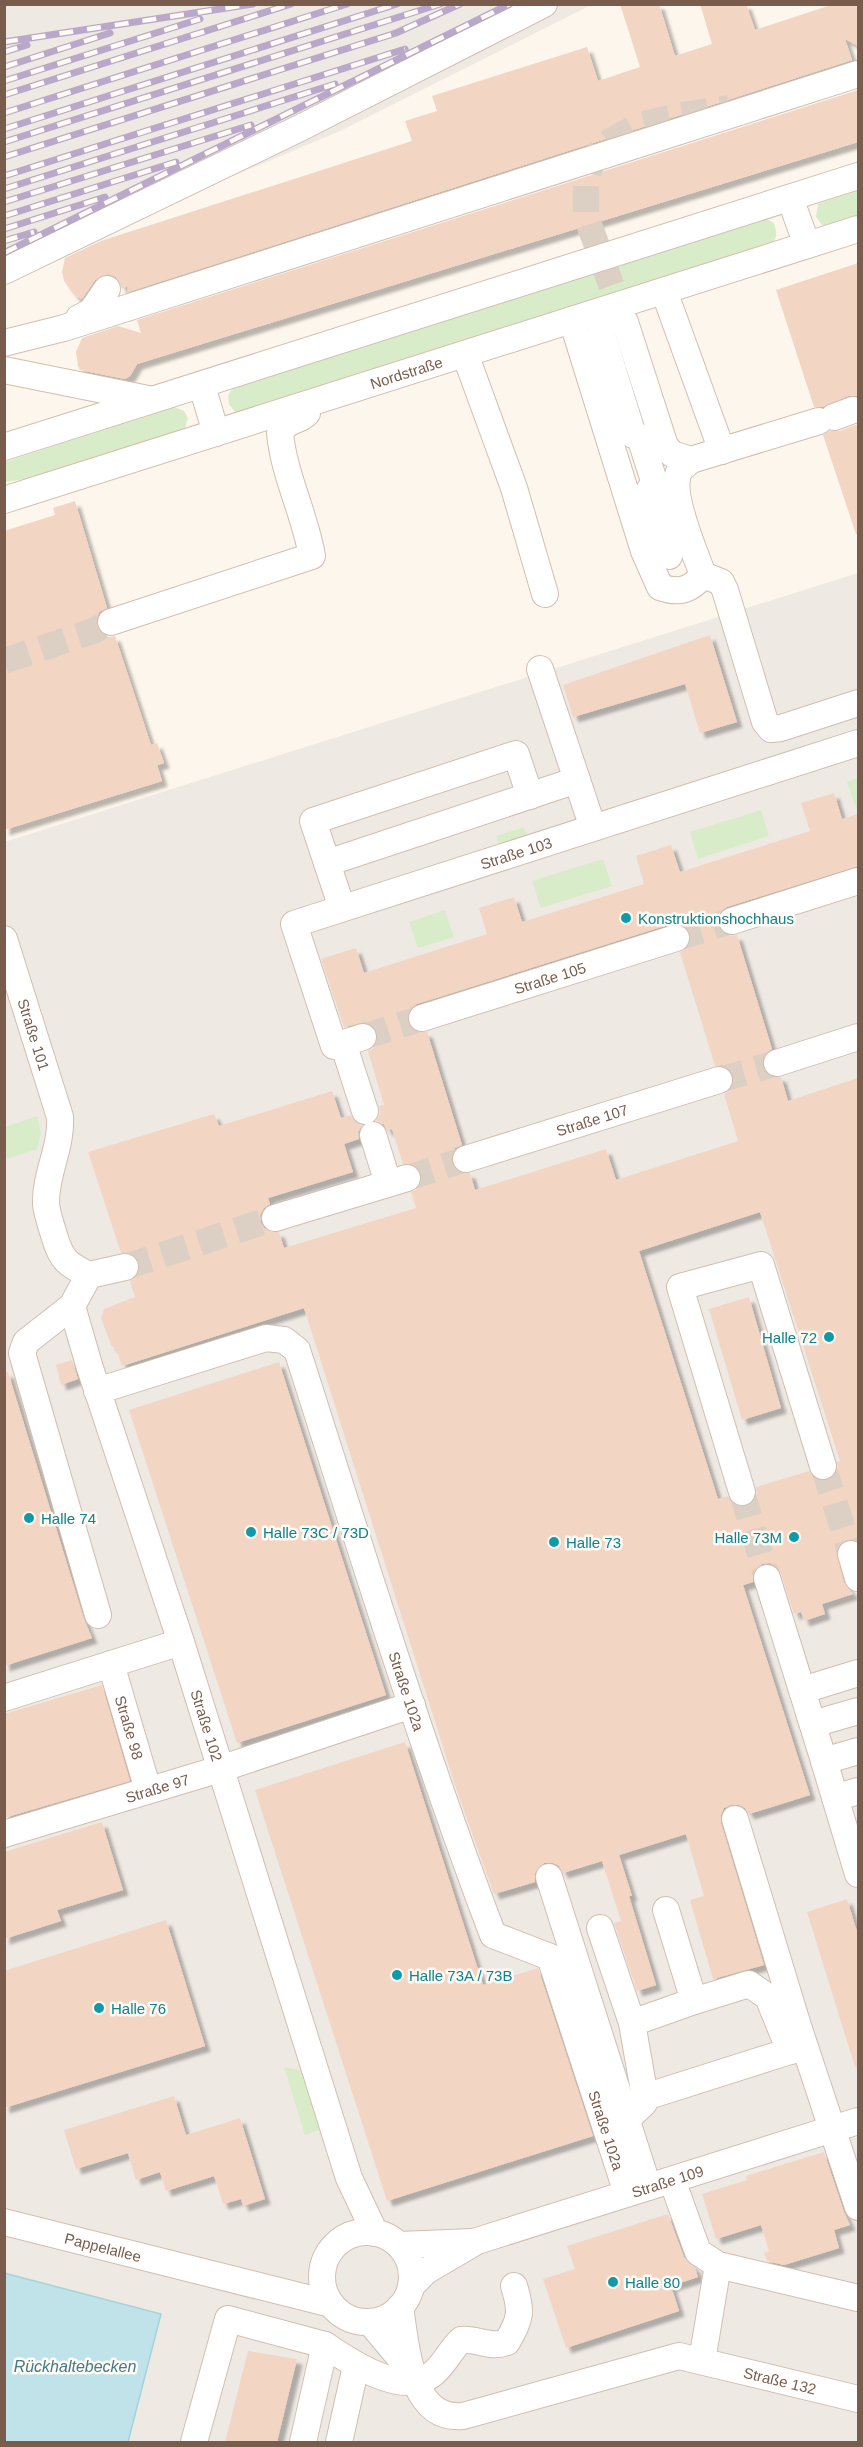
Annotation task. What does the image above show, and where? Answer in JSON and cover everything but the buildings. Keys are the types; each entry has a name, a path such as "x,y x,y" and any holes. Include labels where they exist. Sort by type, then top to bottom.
{"street":[{"path":"4,271 311,123 544,4"},
{"path":"4,343 63,328 858,74"},
{"path":"4,447 858,176"},
{"path":"790,198 807,245 858,229"},
{"name":"Nordstraße","path":"4,500 572,321 620,315 657,296 766,267 781,254 807,245"},
{"path":"63,328 91,312 107,289"},
{"path":"657,296 722,451"},
{"path":"691,460 672,454 665,446 620,315 602,324 601,331 633,435 640,437 655,484 650,489 667,544 661,566 660,587 671,591 693,586 703,575"},
{"path":"572,321 644,551 661,566"},
{"path":"63,328 106,327 115,333"},
{"path":"465,354 514,488 545,594"},
{"path":"4,370 117,394 157,400"},
{"path":"202,386 216,433"},
{"path":"111,622 312,556 309,534 282,454 280,433 289,421 304,416 318,401"},
{"path":"703,575 678,498 677,482 680,470 691,460 836,416"},
{"path":"4,513 54,485"},
{"path":"661,566 693,545"},
{"path":"703,575 721,582 725,590 765,722 771,729 781,728 858,703"},
{"path":"540,669 593,828"},
{"name":"Straße 103","path":"365,1111 347,1042 294,924 858,743"},
{"path":"342,908 313,820 516,754 530,796"},
{"path":"327,863 577,780"},
{"path":"732,921 858,881"},
{"name":"Straße 105","path":"422,1018 676,938"},
{"name":"Straße 101","path":"4,939 58,1108 61,1131 46,1203 56,1243 68,1264 89,1275"},
{"path":"777,1063 858,1037"},
{"name":"Straße 107","path":"466,1159 719,1080"},
{"path":"274,1218 398,1180 373,1135"},
{"path":"742,1492 680,1287 761,1265 823,1466"},
{"path":"98,1615 22,1353 26,1342 72,1306 89,1275 125,1267"},
{"name":"Straße 102","path":"72,1306 97,1391 181,1642 349,2178 375,2233"},
{"name":"Straße 102a","path":"97,1391 266,1338 284,1340 297,1350 412,1705 461,1851 493,1935 550,1957 649,2187"},
{"path":"767,1578 824,1761 847,1795 858,1874"},
{"path":"4,1698 181,1642"},
{"name":"Straße 98","path":"111,1664 148,1790"},
{"path":"803,1690 858,1673"},
{"name":"Straße 97","path":"4,1834 220,1769 412,1705"},
{"path":"813,1724 858,1711"},
{"path":"824,1761 858,1751"},
{"path":"735,1819 798,2041 834,2128 858,2207"},
{"path":"549,1877 649,2187 698,2252 718,2265 858,2298"},
{"path":"666,1910 694,2001"},
{"path":"600,1928 632,2023 645,2097 644,2103 626,2120"},
{"path":"632,2023 749,1984 768,1998 798,2041"},
{"path":"645,2097 798,2041"},
{"name":"Straße 109","path":"477,2241 858,2121"},
{"name":"Straße 102","path":"342,2240 349,2178"},
{"name":"Pappelallee","path":"4,2222 331,2304"},
{"path":"413,2376 406,2297 411,2265 399,2245 388,2237 375,2233 357,2233 342,2240 330,2250 322,2271 325,2292 331,2304 349,2318 370,2322 384,2319 406,2297 426,2271 477,2241"},
{"path":"399,2245 477,2241"},
{"path":"702,2361 718,2265"},
{"path":"255,2286 277,2283 322,2271"},
{"path":"413,2376 424,2379 439,2368 461,2340 468,2339 498,2346 507,2342 519,2319 521,2308 514,2286"},
{"path":"194,2442 228,2319 325,2345 356,2366 405,2383 413,2376"},
{"name":"Straße 132","path":"370,2322 413,2376 434,2410 442,2415 453,2417 679,2356 858,2399"},
{"path":"303,2442 325,2345"},
{"path":"339,2442 356,2366"}],"shaded area":[{"path":"5,5 591,5 338,132 85,238 5,285"},
{"path":"858,573 858,2442 5,2442 4,842"}],"green space":[{"path":"858,190 858,218 837,225 822,225 816,217 818,204"},
{"path":"767,219 774,223 776,234 772,243 766,248 246,414 235,412 229,404 228,395 233,388"},
{"path":"174,407 184,411 188,418 185,428 177,434 44,476 5,482 4,462"},
{"path":"858,778 858,807 856,808 847,782"},
{"path":"761,810 769,836 698,859 690,832"},
{"path":"524,827 529,843 501,852 496,836"},
{"path":"603,859 612,886 541,908 532,881"},
{"path":"445,910 454,937 418,948 409,922"},
{"path":"37,1116 41,1133 37,1149 7,1159 5,1127"},
{"path":"284,2067 304,2071 322,2129 305,2135"}],"water":[{"name":"Rückhaltebecken","path":"4,2273 161,2314 128,2442 5,2442"}],"tunnel":[{"path":"625,322 586,216 586,183 592,160 612,140 640,125 682,115 729,108"},
{"path":"4,661 93,631 111,622"},
{"path":"676,938 732,921"},
{"path":"363,1037 422,1018"},
{"path":"719,1080 777,1063"},
{"path":"407,1178 466,1159"},
{"path":"125,1267 275,1218"},
{"path":"823,1466 851,1554"},
{"path":"742,1492 767,1578"}],"railway":[{"path":"4,42 253,4"},
{"path":"4,95 291,4"},
{"path":"4,113 347,4"},
{"path":"4,129 397,4"},
{"path":"4,142 440,4"},
{"path":"4,157 396,33 460,4"},
{"path":"4,253 510,4"},
{"path":"4,81 200,19"},
{"path":"4,67 110,33"},
{"path":"4,52 27,45"},
{"path":"4,176 405,49"},
{"path":"4,189 335,84"},
{"path":"4,202 251,125"},
{"path":"4,216 176,162"},
{"path":"4,229 105,197"},
{"path":"4,241 34,232"}],"place":[{"name":"Konstruktionshochhaus","path":"626,918"},
{"name":"Halle 72","path":"829,1337"},
{"name":"Halle 74","path":"29,1518"},
{"name":"Halle 73C / 73D","path":"251,1532"},
{"name":"Halle 73M","path":"794,1537"},
{"name":"Halle 73","path":"554,1542"},
{"name":"Halle 73A / 73B","path":"397,1975"},
{"name":"Halle 76","path":"99,2008"},
{"name":"Halle 80","path":"613,2282"}]}
